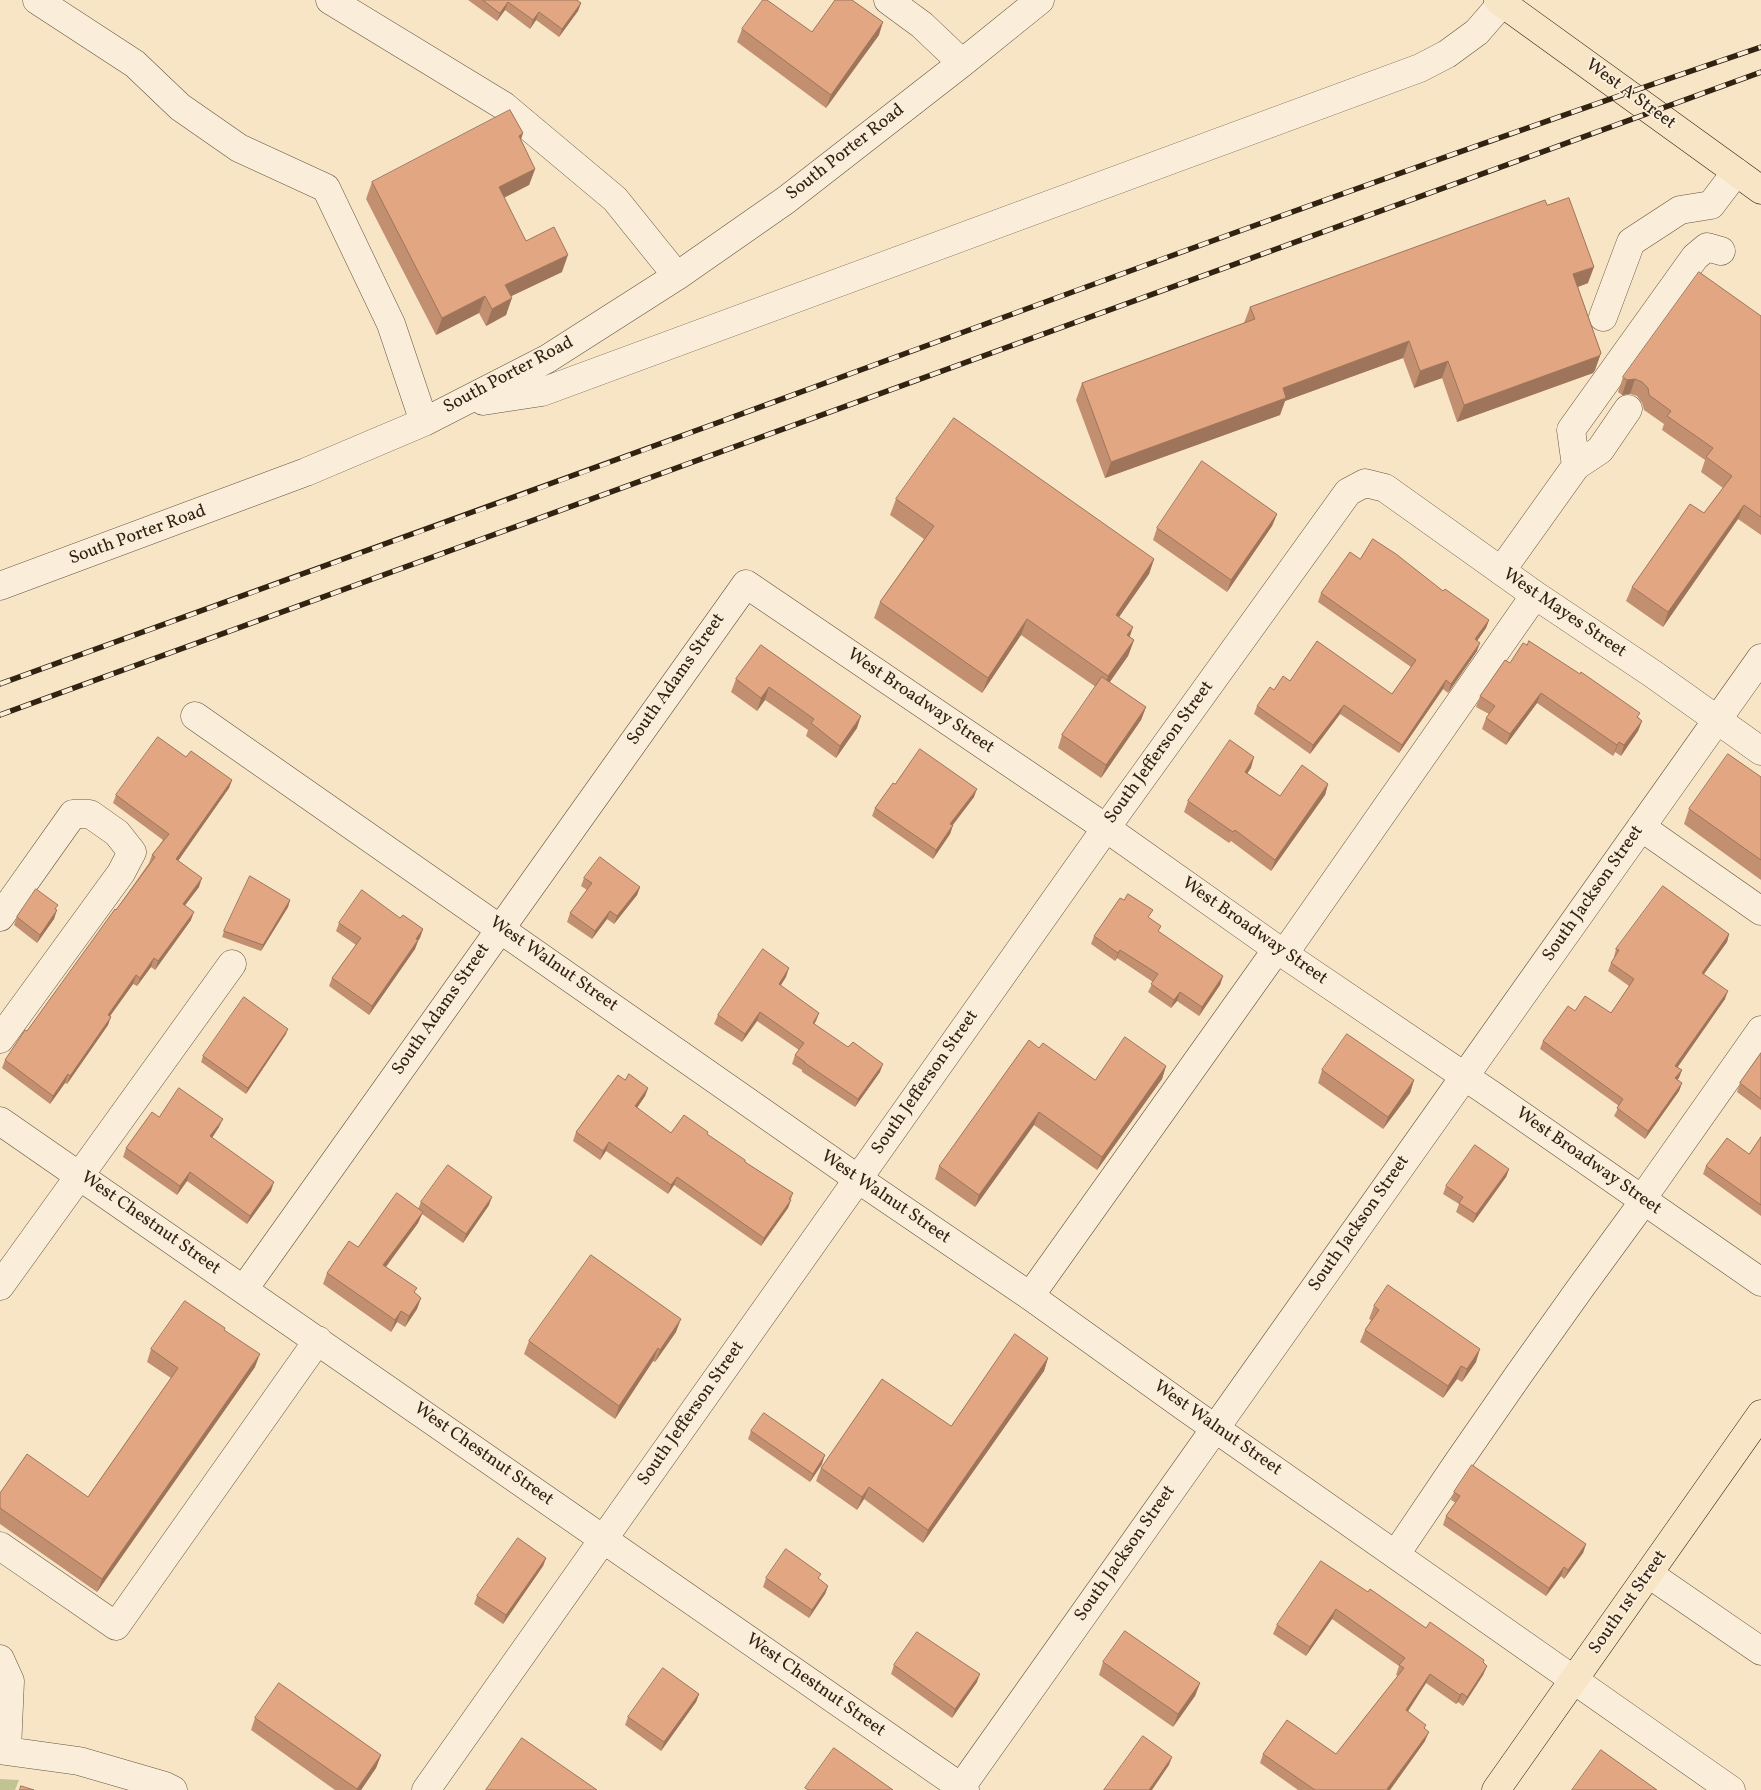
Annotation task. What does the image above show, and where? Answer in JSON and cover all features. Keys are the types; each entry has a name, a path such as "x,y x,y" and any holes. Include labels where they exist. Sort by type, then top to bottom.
{"main road":[{"name":"West A Street","path":"1500,2 1761,190"},
{"name":"South 1st Street","path":"1496,1790 1761,1414"}],"street":[{"path":"37,0 135,64 180,107 238,148 326,188 392,324 424,422"},
{"path":"330,0 504,106 615,198 678,276"},
{"path":"888,0 922,25 962,63"},
{"name":"South Porter Road","path":"0,586 306,472 424,422 547,360 678,276 786,200 1040,0"},
{"path":"460,404 542,392 1420,68 1447,54 1477,32 1500,2"},
{"path":"1603,317 1631,242 1680,210 1711,205 1736,172"},
{"path":"1501,571 1575,455 1571,430 1695,257 1707,247 1721,251"},
{"path":"1575,455 1600,450 1628,409"},
{"name":"West Mayes Street","path":"1365,483 1385,488 1535,595 1718,719 1761,751"},
{"name":"South Jefferson Street","path":"426,1790 1106,828 1348,492 1365,483"},
{"name":"West Broadway Street","path":"746,584 1106,828 1280,951 1761,1282"},
{"name":"South Adams Street","path":"244,1289 746,584"},
{"path":"1030,1296 1535,595"},
{"name":"South Jackson Street","path":"962,1789 1761,658"},
{"name":"West Walnut Street","path":"195,716 858,1180 1030,1296 1216,1429 1731,1790"},
{"path":"0,917 73,814 90,814 117,833 132,852 121,873 0,1039"},
{"path":"1641,827 1761,911"},
{"path":"0,1286 232,964"},
{"path":"1396,1554 1566,1307 1761,1030"},
{"name":"West Chestnut Street","path":"0,1120 605,1538 962,1789"},
{"path":"0,1546 116,1626 318,1340"},
{"path":"1649,1574 1761,1651"},
{"path":"0,1659 10,1681 4,1750 80,1761 173,1790"}],"green space":[{"path":"0,1779 19,1780 15,1790 0,1790"}],"building":[{"path":"483,0 577,0 581,3 562,29 539,12 533,20 508,2 500,13"},
{"path":"763,0 767,0 812,32 835,0 852,0 883,22 831,95 742,29"},
{"path":"510,110 523,133 519,136 535,169 499,187 526,241 554,227 568,255 505,285 512,298 492,309 485,296 442,318 372,182"},
{"path":"1569,198 1594,267 1573,274 1601,353 1599,356 1464,405 1448,361 1420,371 1409,341 1283,388 1286,398 1111,462 1082,383 1255,319 1250,307 1545,200 1547,205"},
{"path":"1699,272 1761,316 1761,517 1744,505 1668,612 1632,587 1690,504 1704,513 1732,476 1706,457 1713,448 1667,416 1671,411 1649,395 1648,388 1642,382 1635,379 1627,380 1623,377"},
{"path":"954,418 1154,559 1116,615 1133,627 1127,635 1134,640 1108,676 1027,619 988,678 880,602 934,526 896,499"},
{"path":"1202,461 1277,514 1231,580 1157,528"},
{"path":"1373,539 1396,554 1443,591 1445,589 1489,620 1475,639 1480,643 1451,684 1446,680 1402,745 1344,705 1313,745 1257,706 1270,687 1274,690 1283,676 1290,681 1317,641 1392,694 1416,660 1321,593 1350,552 1360,559"},
{"path":"1529,641 1580,674 1581,672 1640,713 1637,717 1642,721 1624,745 1619,742 1617,745 1541,693 1510,734 1486,718 1495,706 1480,696 1505,660 1510,663 1523,643 1527,645"},
{"path":"761,645 861,716 840,746 811,723 814,719 769,687 761,698 736,679"},
{"path":"1102,677 1146,707 1106,765 1062,735"},
{"path":"158,737 186,757 191,751 232,780 176,859 202,878 183,904 194,912 158,961 154,958 140,978 136,975 108,1015 111,1017 70,1076 68,1074 53,1096 5,1060 25,1030 27,1031 155,857 152,855 169,834 116,795"},
{"path":"1230,740 1254,757 1245,772 1280,796 1302,765 1328,784 1275,860 1235,830 1233,832 1188,801"},
{"path":"920,749 977,789 950,824 953,825 936,850 875,808"},
{"path":"1728,754 1761,777 1761,860 1689,809"},
{"path":"600,857 640,887 617,916 610,911 595,931 570,913 592,883 584,878"},
{"path":"250,876 290,900 263,945 224,931"},
{"path":"1663,886 1729,934 1702,973 1728,991 1675,1066 1682,1070 1675,1078 1682,1083 1648,1131 1617,1108 1623,1099 1543,1041 1568,1006 1575,1011 1585,996 1611,1013 1634,979 1611,963 1619,950 1616,949"},
{"path":"36,889 58,905 55,909 57,910 40,935 17,917"},
{"path":"362,890 400,918 403,915 423,929 416,939 418,940 372,1006 332,978 361,938 339,923"},
{"path":"1128,894 1153,910 1148,917 1161,926 1158,931 1223,976 1202,1007 1180,992 1174,1000 1151,984 1158,974 1120,950 1118,953 1094,936 1120,898 1124,900"},
{"path":"763,949 789,968 779,984 819,1013 813,1023 848,1047 853,1042 883,1064 858,1099 795,1055 804,1043 760,1012 745,1034 718,1015"},
{"path":"244,997 288,1029 248,1088 203,1056"},
{"path":"1347,1034 1414,1080 1388,1117 1322,1070"},
{"path":"1125,1037 1166,1066 1102,1157 1039,1112 979,1195 939,1166 1029,1040 1039,1048 1043,1043 1095,1080"},
{"path":"1761,1053 1761,1099 1740,1083"},
{"path":"629,1074 648,1088 635,1106 671,1133 684,1115 708,1132 707,1134 745,1160 745,1162 793,1193 789,1199 791,1200 764,1238 677,1177 671,1185 609,1142 603,1151 576,1132 618,1075 625,1080"},
{"path":"179,1088 223,1119 210,1136 274,1182 250,1216 190,1172 180,1186 126,1148 152,1112 159,1117"},
{"path":"1761,1137 1761,1205 1706,1166 1727,1138 1749,1154"},
{"path":"1475,1145 1509,1169 1476,1214 1459,1203 1463,1197 1446,1186"},
{"path":"448,1165 492,1197 466,1234 421,1202"},
{"path":"397,1193 423,1212 383,1265 417,1288 414,1292 421,1298 409,1316 401,1311 395,1320 327,1273 349,1241 358,1247"},
{"path":"591,1255 681,1319 660,1350 658,1348 619,1406 529,1341"},
{"path":"1388,1285 1480,1349 1467,1369 1461,1366 1448,1386 1365,1330 1379,1310 1374,1306"},
{"path":"185,1301 260,1354 102,1579 0,1508 0,1493 27,1454 88,1497 178,1368 151,1349"},
{"path":"1015,1334 1048,1358 928,1530 869,1487 862,1497 821,1468 882,1379 951,1426"},
{"path":"764,1413 825,1455 813,1474 751,1431"},
{"path":"1472,1465 1586,1544 1568,1570 1564,1567 1549,1588 1446,1516 1460,1496 1454,1492"},
{"path":"518,1538 546,1558 506,1615 477,1596"},
{"path":"786,1549 821,1574 818,1578 828,1586 812,1610 766,1578"},
{"path":"1321,1561 1368,1592 1370,1589 1426,1628 1430,1622 1484,1660 1483,1662 1487,1666 1467,1697 1462,1693 1460,1695 1430,1674 1406,1710 1426,1725 1424,1728 1429,1732 1387,1789 1389,1790 1315,1790 1263,1754 1287,1720 1336,1754 1404,1668 1399,1665 1405,1658 1336,1609 1310,1647 1277,1625"},
{"path":"1125,1631 1200,1683 1178,1714 1103,1662"},
{"path":"917,1632 980,1674 955,1709 894,1665"},
{"path":"663,1668 699,1694 664,1742 628,1717"},
{"path":"279,1683 381,1755 357,1789 255,1718"},
{"path":"1143,1736 1172,1757 1149,1790 1104,1790"},
{"path":"522,1738 597,1790 486,1790"},
{"path":"834,1748 893,1790 809,1790 805,1788"},
{"path":"1601,1750 1657,1790 1572,1790"},
{"path":"21,1786 34,1790 20,1790"}],"railway":[{"path":"0,684 1242,230 1501,137 1761,47"},
{"path":"0,715 1761,72"}]}
